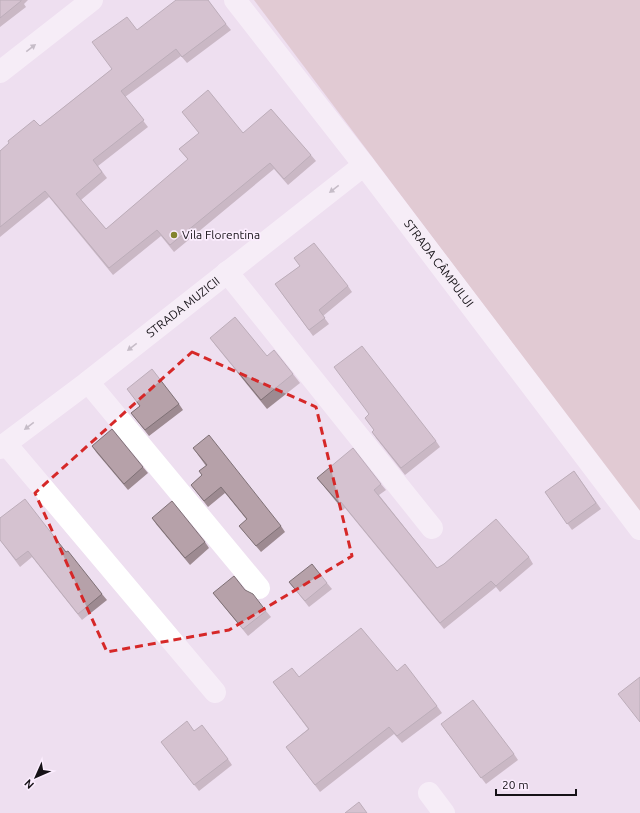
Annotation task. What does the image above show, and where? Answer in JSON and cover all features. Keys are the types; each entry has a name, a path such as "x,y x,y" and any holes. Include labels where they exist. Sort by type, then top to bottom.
{"street":[{"path":"0,72 92,0"},
{"name":"STRADA CÂMPULUI","path":"235,0 364,165 640,529"},
{"name":"STRADA MUZICII","path":"3,446 88,382 364,165"},
{"path":"227,272 432,528"},
{"path":"88,382 259,588"},
{"path":"3,446 214,692"},
{"path":"429,793 444,813"}],"highlighted area":[{"path":"192,352 316,407 352,556 229,630 107,652 35,493"}],"shaded area":[{"path":"254,0 640,0 640,513"}],"building":[{"path":"0,0 21,0 21,1 0,18"},
{"path":"176,0 208,0 226,24 182,57 176,49 121,91 144,120 93,160 102,172 76,194 106,229 188,159 179,149 199,133 182,112 208,90 243,133 271,109 311,155 284,179 270,163 170,245 157,230 109,268 45,191 0,227 0,151 9,143 8,141 34,120 40,126 112,69 92,42 127,17 137,30"},
{"path":"314,243 348,286 319,310 325,318 309,330 275,284 300,266 294,258"},
{"path":"235,317 267,356 274,350 293,374 261,400 210,338"},
{"path":"362,346 436,441 401,468 372,432 374,430 365,418 369,414 334,367"},
{"path":"152,369 179,404 145,430 131,413 140,406 127,389"},
{"path":"112,429 143,467 124,484 92,446"},
{"path":"209,435 281,526 256,546 239,526 247,519 221,487 204,501 191,485 202,475 199,471 207,465 193,448"},
{"path":"353,448 381,484 374,490 437,568 444,564 496,519 529,557 496,586 491,581 440,623 341,502 339,503 317,478"},
{"path":"574,471 596,503 567,524 545,492"},
{"path":"25,499 66,552 68,551 102,594 78,614 28,551 16,560 0,540 0,518"},
{"path":"172,501 205,542 185,558 152,518"},
{"path":"312,564 327,583 305,601 289,582"},
{"path":"234,576 245,590 253,594 266,611 243,629 213,593"},
{"path":"361,628 397,671 405,664 437,706 397,736 389,727 315,785 286,747 309,729 273,682 292,668 299,677"},
{"path":"640,677 640,722 618,694"},
{"path":"473,700 514,754 481,778 441,724"},
{"path":"187,721 194,731 202,725 228,759 194,785 161,742"},
{"path":"359,802 367,813 345,813"}],"place":[{"name":"Vila Florentina","path":"174,235"}]}
